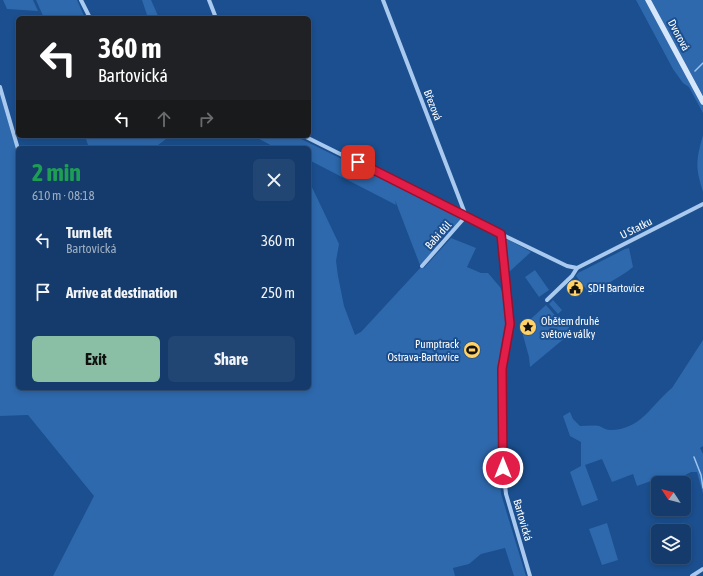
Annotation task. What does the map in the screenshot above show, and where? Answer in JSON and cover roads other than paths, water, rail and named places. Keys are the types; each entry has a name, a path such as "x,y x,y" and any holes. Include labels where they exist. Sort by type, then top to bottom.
{"street":[{"path":"82,0 89,16"},
{"path":"209,0 215,16"},
{"name":"Březová","path":"383,0 466,216"},
{"name":"Dvorová","path":"648,0 703,102"},
{"path":"0,87 17,146"},
{"path":"308,138 567,266 577,268"},
{"name":"U Statku","path":"547,300 572,276 577,268 703,204"},
{"name":"Babí důl","path":"422,266 466,216"},
{"name":"Bartovická","path":"501,234 510,324 502,369 503,468 506,494 530,576"},
{"path":"692,576 703,569"}],"waterway":[{"path":"695,71 703,63"},
{"path":"694,457 701,475 703,488"}],"place":[{"name":"SDH Bartovice","path":"575,288"},
{"name":"Obětem druhé světové války","path":"528,327"},
{"name":"Pumptrack Ostrava-Bartovice","path":"472,350"}]}
